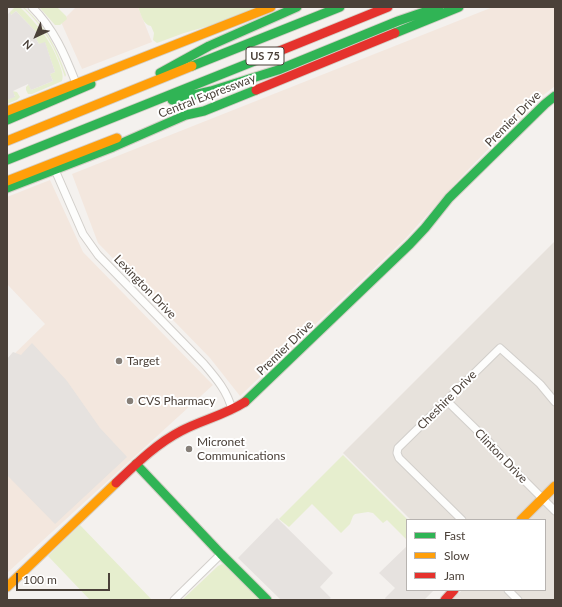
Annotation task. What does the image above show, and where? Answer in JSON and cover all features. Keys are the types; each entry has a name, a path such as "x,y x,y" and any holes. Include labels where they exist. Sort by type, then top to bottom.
{"main road":[{"path":"7,111 271,7"},
{"path":"130,91 209,46 297,7"},
{"name":"US 75","path":"7,141 340,7"},
{"name":"Central Expressway","path":"7,160 388,7"},
{"path":"141,106 211,91 263,74 439,7"},
{"name":"Central Expressway","path":"7,188 55,170 186,115 204,111 459,7"},
{"path":"7,120 156,58 162,50"},
{"name":"Premier Drive","path":"7,587 136,464 155,448 181,431 240,406 258,391 410,244 426,228 449,198 555,96"},
{"path":"7,181 98,144 186,115"},
{"path":"136,464 221,554 267,600"},
{"path":"522,519 555,486"},
{"path":"445,600 453,591"}],"street":[{"path":"32,7 54,33 64,52 76,83"},
{"name":"Lexington Drive","path":"55,170 88,244 204,364 226,392 232,410"},
{"name":"Cheshire Drive","path":"461,519 399,458 397,453 398,448 500,348 540,384 555,402"},
{"name":"Clinton Drive","path":"447,401 489,442 512,468 555,511"},
{"path":"174,600 221,554"},
{"path":"509,591 518,600"}],"shaded area":[{"path":"76,7 138,7 152,42 82,69 61,22"},
{"path":"493,7 555,7 555,86 532,104 465,173 406,238 240,396 210,358 98,243 72,174"},
{"path":"16,11 39,35 36,39 39,44 45,42 55,72 50,74 53,81 31,90 28,84 13,91 15,97 7,100 7,15 10,12 11,15"},
{"path":"50,180 83,252 213,385 7,573 7,361 45,324 7,284 7,197"},
{"path":"555,241 555,600 452,600 461,591 546,591 546,519 410,519 343,453"},
{"path":"32,343 67,381 100,428 127,457 55,524 7,475 7,359 13,352 21,355"},
{"path":"277,518 333,573 320,587 331,598 328,600 281,600 238,558"},
{"path":"406,547 406,591 433,591 424,600 386,600 385,598 395,588 379,573"}],"green space":[{"path":"15,7 20,7 43,33 52,47 61,68 62,81 32,94 28,94 26,90 26,87 29,84 31,90 53,81 50,74 55,72 45,43 39,44 36,39 39,35 16,11 11,15 10,14"},
{"path":"22,7 24,7 32,15 50,38 66,75 65,77 58,57 43,30"},
{"path":"39,7 57,7 67,19 60,25 55,25"},
{"path":"138,7 257,7 219,23 184,33 157,43 153,40 154,33 151,26 146,24"},
{"path":"12,91 17,92 20,97 17,100 7,104 7,100 15,96"},
{"path":"343,455 407,519 406,539 387,520 383,523 373,513 368,512 355,514 350,524 341,533 312,504 289,527 279,519"},
{"path":"80,525 152,600 90,600 48,556"},
{"path":"222,564 260,600 182,600 218,566"}],"traffic: fast":[{"path":"160,73 209,46 297,7"},
{"path":"192,66 340,7"},
{"path":"172,100 211,91 278,70 398,21 439,7"},
{"path":"395,33 459,7"},
{"path":"7,160 267,56"},
{"path":"7,120 91,84"},
{"path":"7,188 113,147 186,115 204,111 256,90"},
{"path":"245,402 410,244 449,198 555,96"},
{"path":"136,464 221,554 267,600"}],"traffic: slow":[{"path":"7,111 271,7"},
{"path":"7,141 192,66"},
{"path":"7,181 117,138"},
{"path":"7,587 116,483"},
{"path":"522,519 555,486"}],"traffic: jam":[{"path":"267,56 388,7"},
{"path":"256,90 395,33"},
{"path":"116,483 147,455 172,436 245,402"},
{"path":"445,600 453,591"}],"place":[{"name":"Target","path":"119,361"},
{"name":"CVS Pharmacy","path":"130,401"},
{"name":"Micronet Communications","path":"189,449"}]}
